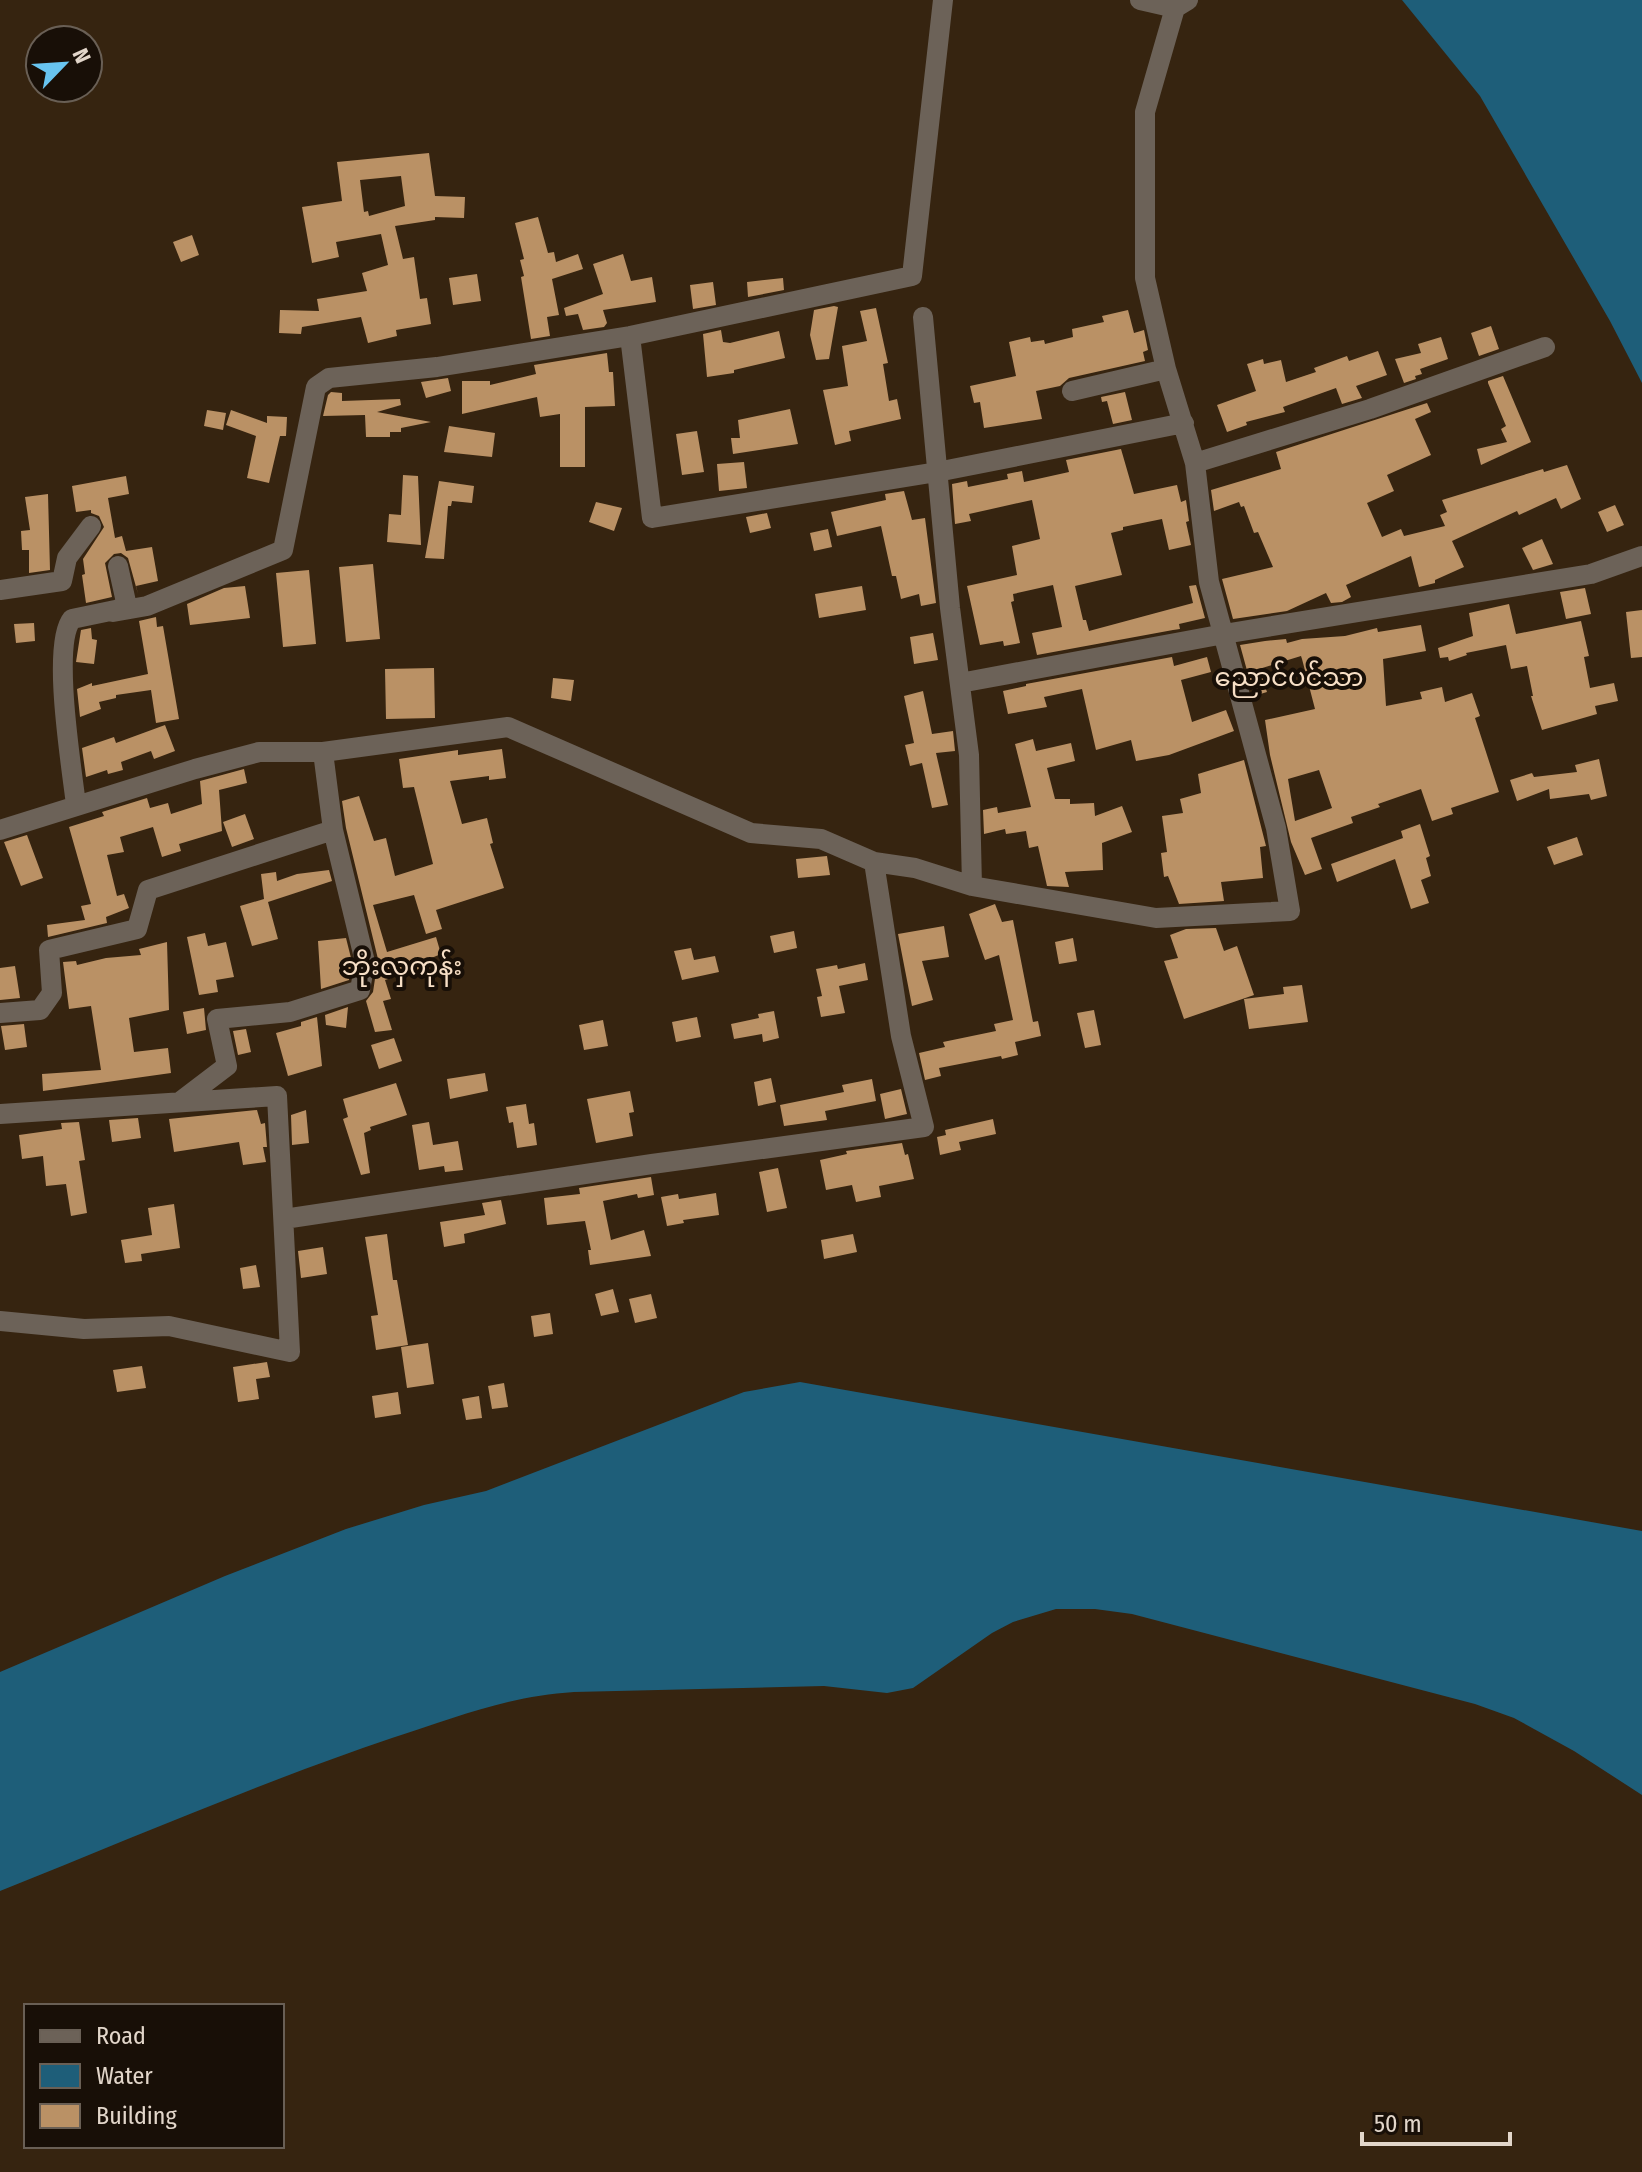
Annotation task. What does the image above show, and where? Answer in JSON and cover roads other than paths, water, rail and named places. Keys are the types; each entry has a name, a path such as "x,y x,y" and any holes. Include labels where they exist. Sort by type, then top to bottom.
{"street":[{"path":"76,805 64,703 64,635 67,625 72,619 147,606 283,550 316,387 329,378 437,367 630,336 912,276 943,0"},
{"path":"0,830 259,752 323,752 508,727 751,833 821,839 874,862 915,868 972,886 1156,918 1290,911 1276,828 1209,582 1195,463 1166,369 1145,278 1145,112 1182,4 1140,0"},
{"path":"923,317 969,755 972,886"},
{"path":"630,336 652,518 937,472 1184,423"},
{"path":"1195,463 1370,409 1545,347"},
{"path":"1072,391 1166,369"},
{"path":"0,590 62,581 67,558 91,526"},
{"path":"960,683 1224,634 1591,574 1642,556"},
{"path":"113,612 126,602 118,566"},
{"path":"181,1101 227,1066 217,1019 290,1012 360,990 365,962 333,830 323,752"},
{"path":"0,1013 40,1010 52,993 49,950 137,929 148,890 333,830"},
{"path":"284,1219 924,1127 901,1036 874,862"},
{"path":"0,1114 277,1096 290,1352 169,1326 84,1329 0,1321"}],"water":[{"path":"1402,0 1642,0 1642,383 1610,321 1480,96"},
{"path":"800,1382 1642,1531 1642,1795 1574,1751 1514,1718 1475,1704 1132,1614 1095,1609 1056,1609 1013,1622 913,1688 887,1693 824,1686 574,1692 504,1703 392,1738 293,1774 0,1891 0,1672 225,1576 346,1529 424,1505 486,1491 744,1392"}],"district":[{"name":"ညောင်ပင်သာ","path":"1289,677"},
{"name":"ဘိုးလှကုန်း","path":"402,966"}]}
